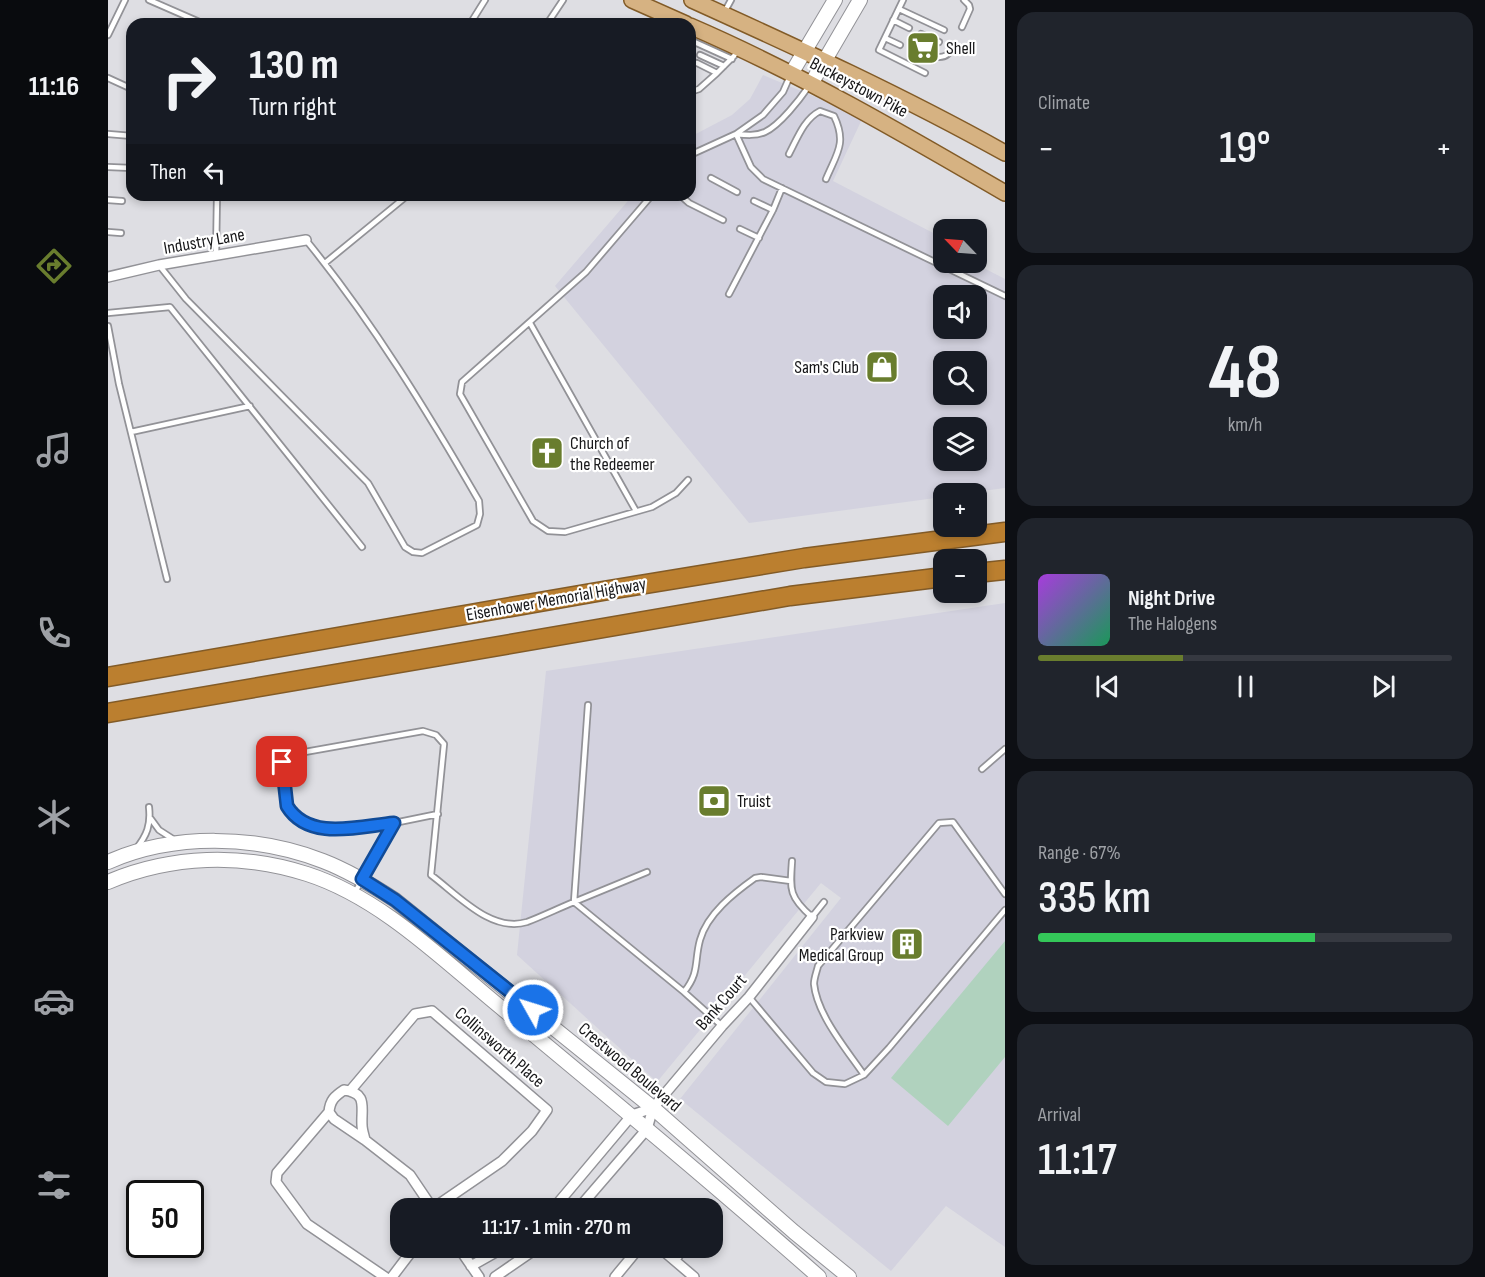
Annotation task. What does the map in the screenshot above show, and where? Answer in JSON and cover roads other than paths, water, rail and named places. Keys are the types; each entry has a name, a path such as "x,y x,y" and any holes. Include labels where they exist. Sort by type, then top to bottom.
{"highway":[{"name":"Eisenhower Memorial Highway","path":"108,677 792,560 1003,532"},
{"path":"987,572 1005,570"},
{"name":"Eisenhower Memorial Highway","path":"108,713 790,596 933,578"}],"main road":[{"name":"Buckeystown Pike","path":"632,0 670,18"},
{"path":"791,74 835,0"},
{"path":"811,84 860,0"},
{"name":"Buckeystown Pike","path":"696,1 912,103 1005,153"},
{"name":"Buckeystown Pike","path":"696,31 735,53 811,84 909,136 1005,193"},
{"name":"Crestwood Boulevard","path":"108,862 158,846 182,842 237,843 275,846 322,860 362,879 395,900 653,1108 794,1232 849,1277"},
{"name":"Crestwood Boulevard","path":"108,882 156,867 195,861 233,859 272,864 300,872 354,894 399,925 632,1115 819,1277"}],"street":[{"name":"Industry Lane","path":"108,277 159,265 306,240"},
{"name":"Bank Court","path":"653,1108 749,997 812,917"},
{"name":"Collinsworth Place","path":"350,1091 415,1014 432,1011 547,1110 532,1131 502,1161 448,1198"},
{"path":"365,1140 361,1100 358,1095 344,1090 335,1095 330,1103 329,1112 277,1173 276,1182 307,1224 385,1277"},
{"path":"562,1198 632,1115 653,1108"},
{"path":"587,1198 647,1129 653,1108"},
{"path":"329,1112 334,1119 410,1175 425,1198"},
{"path":"392,1277 406,1258"},
{"path":"466,1258 479,1277"},
{"path":"471,1266 485,1258"},
{"path":"495,1277 523,1258"},
{"path":"615,1277 631,1258"},
{"path":"672,1258 694,1277"}],"lane":[{"path":"108,35 124,0"},
{"path":"149,0 190,18"},
{"path":"474,18 485,0"},
{"path":"552,18 563,0"},
{"path":"723,14 731,0"},
{"path":"903,0 879,50 926,73"},
{"path":"962,27 970,9 964,0"},
{"path":"899,9 944,30"},
{"path":"893,20 909,28"},
{"path":"921,34 939,42"},
{"path":"885,38 900,45"},
{"path":"696,42 735,53 717,73 696,90"},
{"path":"912,51 939,58 946,56 953,46"},
{"path":"700,55 724,66"},
{"path":"697,63 717,73"},
{"path":"696,152 736,134 771,107 783,92 791,74"},
{"path":"108,78 126,86"},
{"path":"736,134 749,135 766,132 785,115 811,84"},
{"path":"789,154 808,120 814,114 820,111 834,116 840,130 841,145 826,179"},
{"path":"108,134 126,136"},
{"path":"736,134 751,167 764,179 1005,296"},
{"path":"108,167 126,168"},
{"path":"711,178 737,192"},
{"path":"729,294 782,188"},
{"path":"108,200 122,201"},
{"path":"216,256 217,201"},
{"path":"324,263 401,201"},
{"path":"647,201 586,272 462,382 460,394 533,521 548,531 565,532 652,507 676,493 688,480"},
{"path":"687,201 723,220"},
{"path":"754,201 773,210"},
{"path":"740,229 759,238"},
{"path":"108,232 121,233"},
{"path":"159,265 186,299 368,483 405,547 413,552 422,553 477,525 480,514 479,501 377,335 306,240"},
{"path":"108,313 170,307 362,547"},
{"path":"530,324 636,511"},
{"path":"108,326 166,579"},
{"path":"131,432 250,406"},
{"path":"574,902 588,705"},
{"path":"438,814 394,823 324,830 308,825 287,806 282,762 288,755 423,731 436,735 444,744 438,814 431,875 484,916 498,922 512,924 526,922 647,872"},
{"path":"982,769 1005,749"},
{"path":"133,853 148,832 149,807"},
{"path":"150,819 159,830 172,839 182,842"},
{"path":"864,1075 822,1009 814,983 818,966 939,823 953,822 1005,894"},
{"path":"354,894 394,823"},
{"path":"792,861 790,887 794,899 812,917 824,902"},
{"path":"684,992 693,981 701,938 705,926 713,915 755,878 790,881"},
{"path":"574,902 722,1026"},
{"path":"749,997 813,1072 826,1082 845,1084 864,1075 889,1048 1005,910"}],"place":[{"name":"Shell","path":"923,48"},
{"name":"Sam's Club","path":"882,367"},
{"name":"Church of the Redeemer","path":"547,453"},
{"name":"Truist","path":"714,801"},
{"name":"Parkview Medical Group","path":"907,944"}]}
